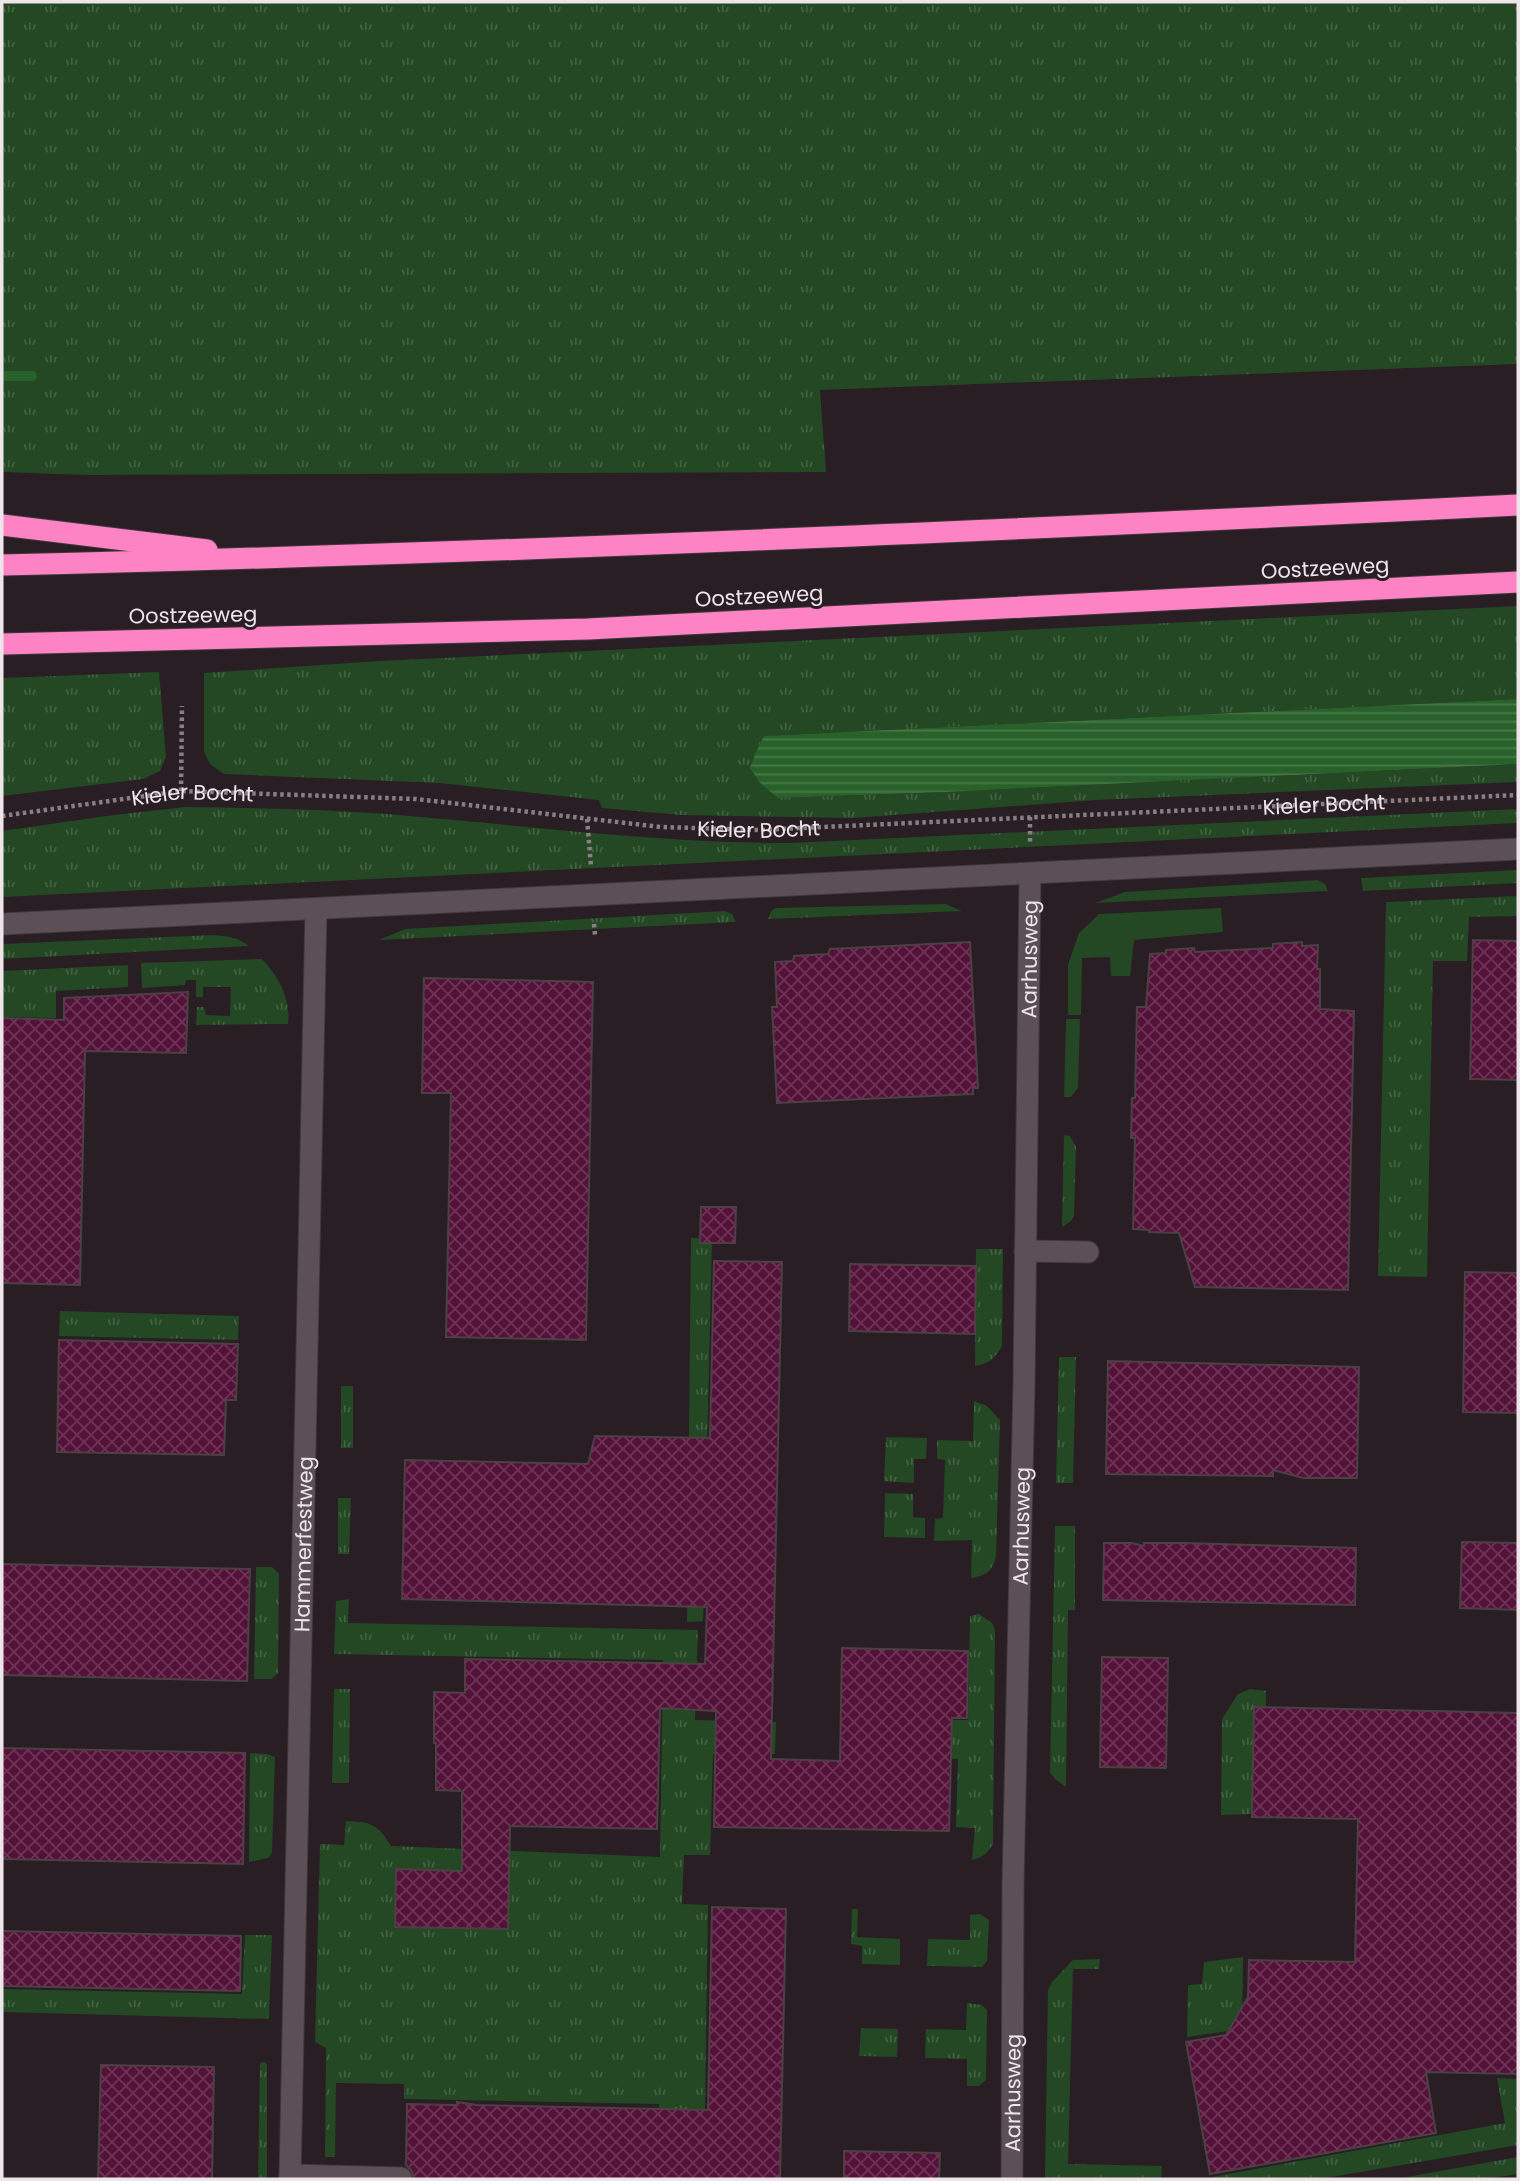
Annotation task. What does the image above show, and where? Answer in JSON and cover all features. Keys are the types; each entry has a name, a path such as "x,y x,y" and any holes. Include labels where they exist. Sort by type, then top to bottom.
{"highway":[{"path":"2,565 278,559 1030,529 1518,505"},
{"path":"2,525 278,559"},
{"name":"Oostzeeweg","path":"2,644 588,629 1518,582"}],"street":[{"path":"2,924 1518,849"},
{"name":"Aarhusweg","path":"1012,2179 1013,1883 1024,1385 1030,874"},
{"name":"Hammerfestweg","path":"290,2177 316,909"},
{"path":"1025,1251 1088,1252"},
{"path":"290,2177 401,2178"}],"path":[{"path":"181,791 182,706"},
{"name":"Kieler Bocht","path":"2,816 181,791 416,799 661,827 758,830 1518,794"},
{"path":"587,818 594,894"}],"green space":[{"path":"2,2 1518,2 1518,364 820,390 826,472 89,475 2,472"},
{"path":"1518,606 1518,699 765,736 756,752 778,798 1518,764 1518,782 1096,800 853,818 681,815 602,808 599,800 439,783 224,774 210,764 204,752 204,673 380,661"},
{"path":"159,672 166,757 160,771 143,779 2,796 2,678"},
{"path":"185,807 362,812 638,837 790,843 1518,809 1518,823 2,897 2,831"},
{"path":"1518,870 1518,883 1363,891 1361,878"},
{"path":"1318,880 1325,884 1328,891 1095,903 1125,892"},
{"path":"1518,896 1518,916 1469,917 1467,961 1433,961 1427,1277 1378,1276 1386,902"},
{"path":"946,904 962,911 768,919 775,908"},
{"path":"1221,908 1223,932 1134,940 1130,976 1111,976 1110,957 1082,958 1081,1015 1068,1015 1068,965 1079,933 1099,914"},
{"path":"725,911 732,914 736,922 379,940 405,929"},
{"path":"214,935 233,938 249,946 2,959 2,944"},
{"path":"262,959 274,973 286,997 288,1024 196,1025 197,1007 204,1007 206,1015 230,1016 231,987 203,987 203,997 196,997 196,980 186,980 185,985 142,988 141,963"},
{"path":"128,965 128,987 56,991 56,1018 2,1017 2,971"},
{"path":"1066,1019 1080,1019 1078,1088 1071,1097 1064,1097"},
{"path":"1064,1135 1070,1136 1076,1147 1074,1216 1062,1227"},
{"path":"691,1238 712,1239 703,1621 687,1622"},
{"path":"976,1249 1003,1249 1002,1346 991,1360 975,1366"},
{"path":"60,1311 239,1316 238,1340 59,1336"},
{"path":"1059,1357 1076,1357 1073,1483 1056,1483"},
{"path":"341,1386 353,1386 353,1448 341,1448"},
{"path":"974,1401 987,1406 1000,1420 996,1556 988,1572 971,1578 972,1540 934,1541 935,1519 943,1518 945,1460 937,1459 937,1440 973,1441"},
{"path":"886,1437 927,1438 926,1459 914,1459 914,1483 884,1481"},
{"path":"885,1493 913,1494 913,1517 925,1518 925,1538 884,1537"},
{"path":"338,1498 351,1498 349,1554 338,1554"},
{"path":"1055,1526 1075,1526 1075,1610 1068,1610 1066,1787 1050,1772"},
{"path":"256,1567 272,1567 279,1574 278,1673 272,1679 254,1679"},
{"path":"349,1599 348,1623 698,1630 695,1720 776,1722 775,1754 713,1754 710,1855 684,1855 682,1904 708,1905 704,2179 658,2179 659,2104 404,2099 404,2084 336,2083 335,2157 325,2157 326,2048 315,2042 320,1844 344,1845 346,1821 373,1826 391,1846 660,1857 663,1660 334,1654 336,1601"},
{"path":"979,1614 992,1623 995,1630 993,1844 984,1855 972,1860 975,1828 956,1827 958,1759 842,1754 843,1719 968,1720 970,1616"},
{"path":"334,1689 350,1689 349,1783 332,1783"},
{"path":"1250,1689 1266,1691 1266,1707 1254,1707 1252,1814 1221,1815 1222,1719 1238,1694"},
{"path":"250,1753 275,1757 272,1853 268,1858 249,1862"},
{"path":"852,1909 858,1909 857,1937 900,1939 900,1965 862,1964 862,1946 851,1944"},
{"path":"980,1914 989,1920 987,1961 982,1967 927,1966 928,1939 970,1940 970,1915"},
{"path":"245,1935 272,1935 269,2019 2,2012 2,1989 242,1994"},
{"path":"1243,1957 1242,2029 1187,2037 1188,1985 1202,1984 1204,1962"},
{"path":"1100,1959 1099,1969 1073,1969 1068,2164 1162,2166 1161,2179 1045,2179 1048,1990 1073,1960"},
{"path":"967,2003 982,2005 987,2010 986,2080 979,2086 967,2086 967,2059 925,2058 926,2029 966,2030"},
{"path":"861,2028 898,2029 897,2057 859,2056"},
{"path":"260,2063 267,2064 267,2176 265,2179 258,2179"},
{"path":"1497,2078 1518,2079 1518,2145 1320,2179 1212,2179 1505,2123"},
{"path":"1518,2157 1518,2174 1486,2179 1396,2179"}],"shaded area":[{"path":"1518,699 1518,764 778,798 760,783 750,768 764,736"}],"building":[{"path":"1473,940 1518,941 1518,1080 1470,1079"},
{"path":"970,942 978,1088 973,1088 973,1094 777,1103 772,1007 777,1007 775,962 793,961 794,956 828,954 830,949"},
{"path":"1302,942 1302,946 1318,945 1320,1009 1354,1011 1348,1290 1195,1287 1179,1233 1133,1229 1135,1138 1131,1138 1132,1098 1135,1098 1137,1007 1146,1007 1150,954 1194,948 1195,952 1273,948 1273,944"},
{"path":"424,978 593,982 586,1340 446,1337 451,1093 422,1093"},
{"path":"188,992 186,1053 85,1051 80,1285 2,1283 2,1018 64,1020 64,998"},
{"path":"701,1207 736,1207 735,1243 700,1243"},
{"path":"714,1261 782,1262 771,1759 840,1761 842,1648 968,1651 967,1718 952,1718 949,1831 714,1827 716,1711 660,1708 657,1829 510,1826 508,1929 395,1927 396,1869 462,1871 462,1791 436,1790 434,1692 465,1693 465,1659 705,1664 707,1607 402,1599 405,1460 588,1464 595,1436 710,1438"},
{"path":"850,1264 976,1266 975,1334 849,1331"},
{"path":"1465,1272 1518,1273 1518,1413 1463,1412"},
{"path":"59,1340 238,1344 236,1400 226,1400 224,1455 57,1452"},
{"path":"1108,1361 1359,1367 1357,1478 1303,1478 1273,1470 1273,1476 1106,1474"},
{"path":"1462,1542 1518,1543 1518,1610 1460,1608"},
{"path":"1104,1543 1144,1546 1144,1543 1183,1543 1356,1548 1355,1605 1103,1600"},
{"path":"2,1564 250,1569 247,1681 2,1675"},
{"path":"1102,1657 1168,1658 1166,1768 1100,1767"},
{"path":"1254,1707 1518,1713 1518,2074 1426,2072 1436,2133 1210,2174 1186,2042 1226,2035 1248,1997 1249,1960 1355,1962 1358,1819 1252,1817"},
{"path":"2,1748 245,1753 243,1864 2,1859"},
{"path":"712,1907 786,1909 780,2179 414,2179 412,2171 406,2165 407,2104 457,2105 457,2102 477,2105 708,2110"},
{"path":"2,1931 241,1936 240,1991 2,1986"},
{"path":"101,2065 214,2067 212,2179 98,2179"},
{"path":"844,2151 940,2153 939,2179 844,2179"}],"waterway":[{"path":"2,376 32,376"}]}
